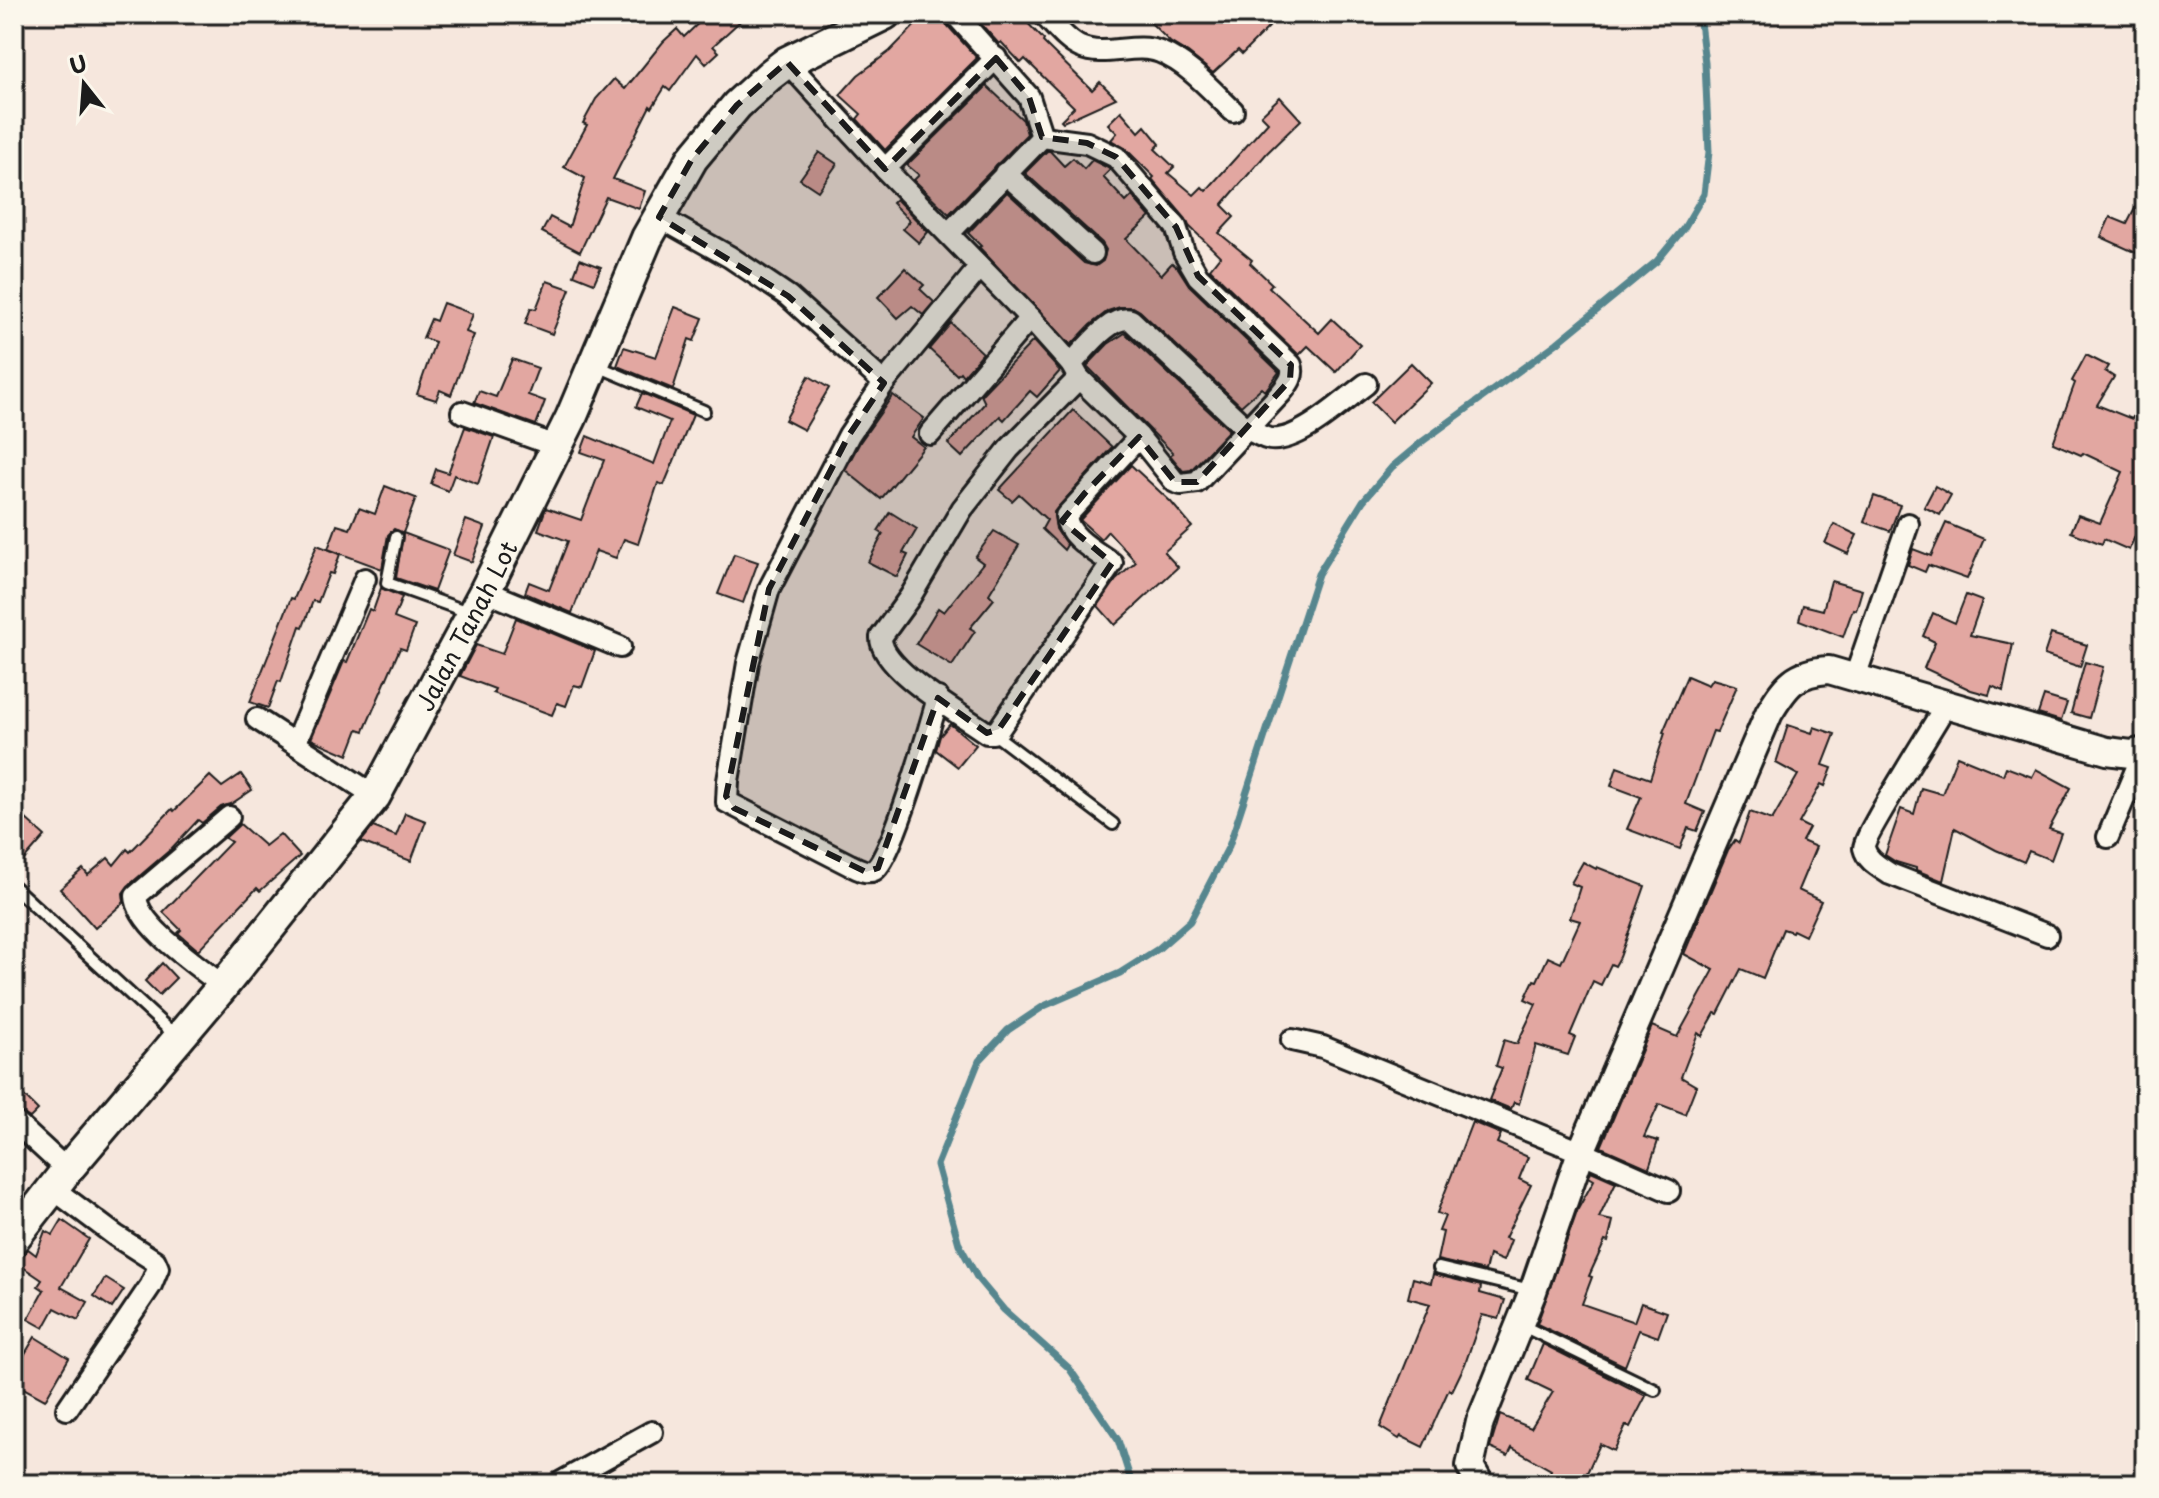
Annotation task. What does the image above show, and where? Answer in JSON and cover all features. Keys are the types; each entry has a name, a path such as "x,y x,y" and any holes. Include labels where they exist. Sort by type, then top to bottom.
{"main road":[{"name":"Jalan Tanah Lot","path":"17,1227 223,986 375,796 480,603 556,446 647,238 692,159 737,105 787,62 885,14"}],"street":[{"path":"955,14 1029,97 1042,137"},
{"path":"1043,14 1077,47 1103,51 1158,51 1175,60 1233,111"},
{"path":"885,169 996,58"},
{"path":"787,62 885,169 1030,318 1075,371 1139,437 1175,482 1197,482 1290,380 1293,373 1291,365 1198,276 1184,252 1176,227 1116,157 1087,143 1042,137"},
{"path":"949,233 1042,137"},
{"path":"1005,173 1093,253"},
{"path":"659,217 730,257 788,296 884,383"},
{"path":"938,698 897,825 880,864 872,871 866,872 850,865 727,802 748,663 769,589 849,435 884,383 980,267"},
{"path":"930,434 1030,318"},
{"path":"1139,437 1066,516 1067,526 1112,563 999,729 987,733 904,676 883,651 881,637 910,597 962,509 1114,321 1131,320 1247,429 1270,439 1288,437 1307,428 1366,384"},
{"path":"462,412 556,446"},
{"path":"1855,677 1908,524"},
{"path":"295,744 365,579"},
{"path":"480,603 620,647"},
{"path":"1480,1484 1470,1466 1474,1443 1533,1291 1581,1152 1769,713 1788,684 1800,675 1829,670 2107,751 2131,754 2145,751"},
{"path":"1945,706 1873,824 1864,842 1868,858 1890,874 2047,935"},
{"path":"257,719 375,796"},
{"path":"2108,837 2145,751"},
{"path":"223,986 160,934 141,913 136,896 229,817"},
{"path":"1292,1040 1323,1047 1669,1191"},
{"path":"14,1121 60,1179 116,1236 155,1261 158,1268 151,1285 67,1409"},
{"path":"558,1484 652,1432"}],"lane":[{"path":"593,365 704,411"},
{"path":"396,537 387,583 480,603"},
{"path":"993,733 1113,824"},
{"path":"14,887 179,1038"},
{"path":"1439,1268 1533,1291"},
{"path":"1519,1324 1655,1390"}],"highlighted area":[{"path":"996,58 1029,97 1042,137 1087,143 1116,157 1176,227 1198,276 1291,365 1290,380 1197,482 1175,482 1139,437 1085,493 1062,521 1112,563 999,729 987,733 938,698 878,868 866,872 734,808 726,796 769,589 849,435 884,383 788,296 659,217 692,159 737,105 787,62 885,169"}],"building":[{"path":"708,14 748,14 713,46 719,52 706,64 697,54 670,91 665,87 652,108 650,106 613,179 645,191 639,209 606,197 580,252 542,232 550,217 569,227 585,178 564,167 587,125 583,123 596,99 614,79 625,89 677,29 684,37"},
{"path":"926,14 942,14 945,23 977,58 885,150 857,119 861,114 840,95"},
{"path":"972,14 1019,14 1092,90 1100,82 1116,98 1063,122 1061,120 1074,107 1025,59 1021,63 1001,42 999,44"},
{"path":"1142,14 1257,14 1269,27 1242,54 1238,50 1213,73 1170,42"},
{"path":"987,86 1023,120 1027,134 949,214 914,180 919,175 907,165"},
{"path":"1280,97 1301,120 1267,153 1222,205 1234,217 1219,233 1252,260 1250,263 1272,284 1269,287 1319,333 1332,319 1360,345 1336,372 1308,346 1299,355 1210,269 1220,256 1189,226 1152,179 1154,177 1125,148 1111,140 1117,133 1108,124 1121,111 1139,132 1145,126 1160,144 1155,149 1174,167 1168,173 1194,195 1202,187 1206,191 1268,122 1261,115"},
{"path":"1047,151 1064,166 1073,158 1084,169 1092,160 1110,170 1103,177 1126,202 1132,196 1150,217 1126,239 1161,275 1172,263 1178,268 1189,285 1279,372 1265,391 1261,388 1241,406 1133,307 1108,311 1071,345 979,247 968,233 1007,192 1084,263 1096,266 1103,261 1106,250 1102,243 1025,173"},
{"path":"819,152 837,164 818,191 800,179"},
{"path":"2145,189 2145,257 2101,237 2110,217 2127,224"},
{"path":"896,199 928,232 919,243 903,229 910,221 892,203"},
{"path":"580,259 601,267 594,283 574,275"},
{"path":"905,268 924,285 920,289 934,302 923,315 912,306 898,318 878,297"},
{"path":"547,281 570,289 552,334 525,324 531,308 536,309"},
{"path":"443,303 473,314 466,332 474,335 451,395 440,390 436,400 417,394 435,342 423,338 431,319 436,321"},
{"path":"675,307 703,318 694,341 689,339 673,389 617,366 624,347 656,357"},
{"path":"951,323 983,353 963,376 960,372 957,375 929,349"},
{"path":"1125,333 1229,430 1191,470 1183,471 1170,455 1173,453 1087,366 1108,344"},
{"path":"1033,341 1060,371 1037,397 1030,391 1004,420 1000,416 962,457 948,444 985,403 981,395"},
{"path":"2086,355 2108,366 2105,371 2114,377 2097,405 2132,419 2145,391 2145,528 2140,525 2129,550 2104,539 2102,544 2071,532 2078,515 2100,523 2123,472 2053,443 2075,383 2072,381"},
{"path":"512,359 538,368 528,395 545,401 536,425 474,403 479,391 496,397"},
{"path":"1411,363 1431,383 1391,422 1371,402"},
{"path":"809,376 829,388 804,430 785,420"},
{"path":"642,393 693,415 664,485 658,483 638,544 624,539 616,558 596,551 572,613 525,593 529,582 549,590 568,541 538,530 546,508 581,520 604,460 581,452 587,436 654,464 670,421 636,407"},
{"path":"893,395 924,418 911,437 924,447 881,499 845,470 860,442"},
{"path":"1073,410 1112,447 1054,512 1056,529 1067,545 1064,550 1042,529 1047,520 1019,494 1012,501 999,490"},
{"path":"465,427 494,437 478,484 454,475 448,491 431,484 436,469 448,473"},
{"path":"1131,465 1171,502 1192,527 1164,552 1178,567 1115,625 1098,606 1116,580 1136,562 1108,531 1101,539 1080,520"},
{"path":"385,486 416,498 403,533 394,529 388,535 382,569 328,549 337,525 350,529 359,508 375,514"},
{"path":"1935,486 1951,495 1940,515 1924,507"},
{"path":"1874,496 1900,505 1890,531 1864,522"},
{"path":"890,512 917,529 903,553 908,555 897,577 868,562 883,534 878,531"},
{"path":"466,520 485,527 472,562 453,555"},
{"path":"1946,523 1984,539 1967,579 1928,565 1925,572 1908,565 1913,549 1931,556"},
{"path":"1834,524 1857,535 1848,554 1825,543"},
{"path":"994,531 1019,545 989,594 994,599 970,628 975,631 952,666 916,644 938,608 944,612 983,563 975,557"},
{"path":"403,533 449,550 434,591 396,578"},
{"path":"317,545 340,554 333,574 329,573 318,602 313,601 303,627 300,626 281,682 278,681 268,708 250,702 291,598 294,599"},
{"path":"734,554 758,562 743,603 718,594"},
{"path":"1831,581 1862,590 1843,637 1799,620 1803,605 1823,610"},
{"path":"381,588 402,597 394,618 415,626 406,650 400,648 364,731 358,729 348,755 311,739 344,661 347,662 369,609 373,611"},
{"path":"1966,595 1982,601 1970,635 2013,644 2003,691 1992,686 1989,695 1971,690 1924,668 1935,642 1923,636 1933,613 1955,623"},
{"path":"516,618 595,651 582,687 574,685 566,706 557,703 552,715 493,693 495,689 460,676 476,645 502,654"},
{"path":"2051,634 2087,645 2080,667 2044,655"},
{"path":"2085,662 2103,667 2089,718 2071,713"},
{"path":"1687,676 1708,685 1712,679 1737,686 1717,732 1713,731 1686,804 1705,812 1697,831 1688,828 1680,849 1627,829 1641,797 1611,786 1617,767 1650,779 1663,732"},
{"path":"2044,696 2067,703 2061,721 2038,714"},
{"path":"950,724 976,745 958,767 936,750 940,736"},
{"path":"1788,725 1812,733 1814,727 1835,734 1823,765 1832,768 1825,786 1821,784 1799,823 1809,828 1802,841 1816,847 1798,890 1821,901 1805,936 1783,929 1763,978 1741,969 1718,1014 1715,1013 1702,1036 1698,1033 1681,1077 1696,1086 1685,1114 1659,1104 1644,1137 1658,1141 1649,1168 1601,1147 1652,1026 1677,1037 1714,970 1684,954 1728,850 1735,840 1739,843 1750,812 1772,820 1798,775 1776,763"},
{"path":"1957,756 2003,775 2006,767 2032,777 2036,769 2071,788 2049,829 2061,833 2051,860 2029,851 2024,862 1955,828 1943,881 1885,855 1901,809 1914,814 1921,788 1942,794"},
{"path":"241,774 252,790 221,807 202,823 198,820 170,850 128,886 123,893 124,902 95,928 60,889 83,869 88,875 108,858 114,865 127,849 130,852 210,776 222,787"},
{"path":"14,808 45,836 14,871"},
{"path":"405,813 426,821 411,861 361,842 373,827 396,836"},
{"path":"240,824 265,846 280,834 300,856 260,891 257,888 198,950 178,933 181,930 163,912 231,842 225,838"},
{"path":"1583,862 1645,886 1620,957 1615,966 1611,964 1601,985 1593,981 1570,1035 1575,1037 1568,1055 1536,1045 1519,1104 1514,1102 1511,1109 1489,1100 1502,1068 1496,1066 1504,1040 1517,1044 1536,1004 1525,999 1534,980 1537,981 1548,957 1561,963 1580,921 1570,918 1580,887 1571,883"},
{"path":"162,963 176,978 159,995 145,981"},
{"path":"14,1086 38,1110 30,1118 14,1108"},
{"path":"1472,1122 1501,1134 1497,1143 1528,1157 1519,1179 1531,1185 1505,1238 1511,1240 1503,1261 1489,1255 1485,1271 1437,1260 1443,1232 1439,1231 1445,1216 1437,1213"},
{"path":"1591,1171 1616,1182 1599,1218 1613,1221 1608,1242 1605,1241 1589,1276 1592,1277 1582,1304 1634,1322 1641,1303 1667,1312 1658,1337 1639,1330 1625,1366 1537,1324 1578,1209 1594,1180 1589,1177"},
{"path":"62,1220 89,1239 61,1287 88,1302 78,1320 55,1308 44,1328 28,1319 44,1290 38,1286 42,1280 17,1263 28,1249 36,1255 45,1231 53,1235"},
{"path":"1433,1274 1481,1286 1480,1293 1505,1300 1499,1319 1482,1315 1465,1364 1452,1391 1449,1389 1423,1447 1401,1436 1399,1439 1380,1427 1430,1304 1408,1298 1413,1278 1431,1283"},
{"path":"105,1278 124,1290 112,1308 94,1296"},
{"path":"35,1337 69,1358 45,1400 14,1383 14,1372"},
{"path":"1543,1344 1646,1396 1630,1427 1626,1425 1614,1451 1600,1444 1582,1484 1545,1484 1551,1470 1512,1448 1508,1456 1490,1448 1500,1415 1531,1428 1553,1392 1528,1380"}],"waterway":[{"path":"1132,1484 1118,1440 1069,1368 1004,1310 978,1279 959,1244 937,1165 979,1061 1008,1030 1044,1006 1120,973 1158,949 1190,921 1229,846 1318,574 1363,501 1392,467 1423,441 1557,343 1657,261 1684,228 1704,194 1709,152 1705,63 1699,14"}]}
